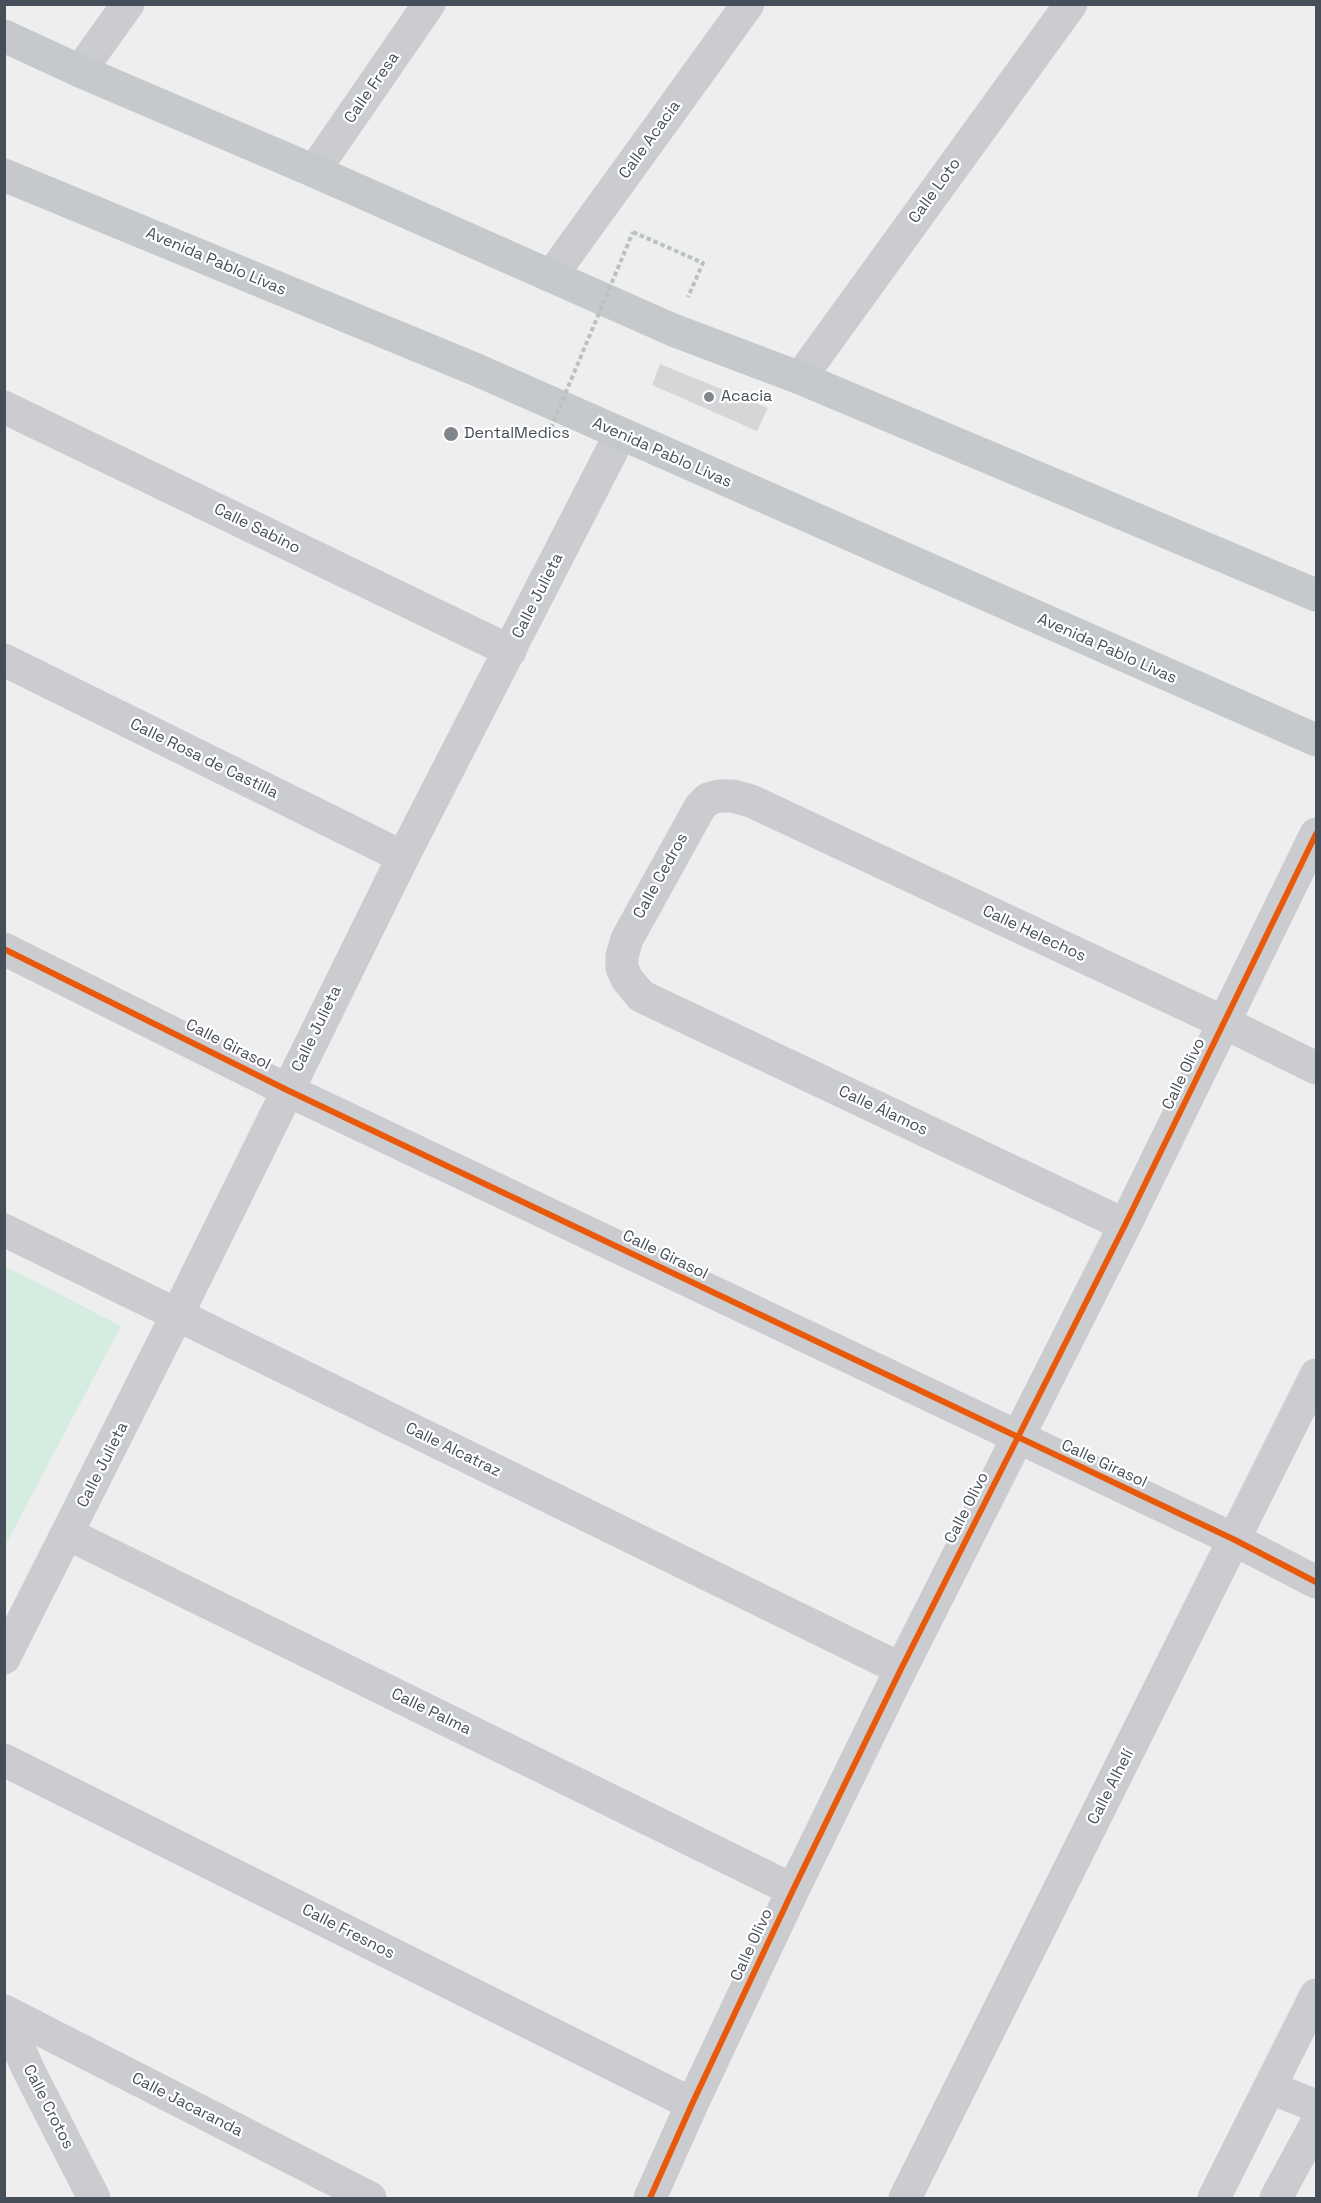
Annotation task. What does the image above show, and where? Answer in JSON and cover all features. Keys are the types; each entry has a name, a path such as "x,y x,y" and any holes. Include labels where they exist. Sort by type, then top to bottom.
{"main road":[{"path":"4,36 673,330 800,378 1317,596"},
{"name":"Avenida Pablo Livas","path":"4,174 477,370 620,435 1317,740"}],"street":[{"path":"80,71 128,4"},
{"name":"Calle Fresa","path":"314,171 429,4"},
{"name":"Calle Acacia","path":"552,276 748,4"},
{"name":"Calle Loto","path":"800,378 1071,4"},
{"name":"Calle Sabino","path":"4,407 510,651"},
{"name":"Calle Julieta","path":"4,1658 68,1534 403,857 620,435"},
{"name":"Calle Rosa de Castilla","path":"4,660 403,857"},
{"name":"Calle Cedros","path":"641,996 627,979 622,968 622,956 627,939 700,807 708,799 719,796 732,796 751,801"},
{"name":"Calle Helechos","path":"751,801 1317,1068"},
{"name":"Calle Olivo","path":"650,2199 793,1890 901,1669 1125,1225 1317,834"},
{"name":"Calle Girasol","path":"4,949 287,1090 1017,1439 1235,1540 1317,1582"},
{"name":"Calle Álamos","path":"641,996 1125,1225"},
{"name":"Calle Alcatraz","path":"4,1230 901,1669"},
{"name":"Calle Alhelí","path":"904,2199 1317,1375"},
{"name":"Calle Palma","path":"68,1534 793,1890"},
{"name":"Calle Fresnos","path":"4,1760 692,2104"},
{"path":"1214,2199 1317,1995"},
{"name":"Calle Jacaranda","path":"4,2011 370,2199"},
{"name":"Calle Crotos","path":"4,2016 29,2071 94,2199"},
{"path":"1271,2088 1317,2106"},
{"path":"1276,2199 1317,2124"}],"path":[{"path":"548,435 633,232 704,263"}],"green space":[{"path":"5,1266 121,1326 5,1546"}],"building":[{"name":"Acacia","path":"660,364 768,408 757,431 652,385"}],"cycle path":[{"path":"650,2198 793,1890 901,1669 1125,1225 1316,834"},
{"path":"4,949 287,1090 1235,1540 1316,1582"}],"place":[{"name":"Acacia","path":"709,397"},
{"name":"DentalMedics","path":"451,434"}]}
